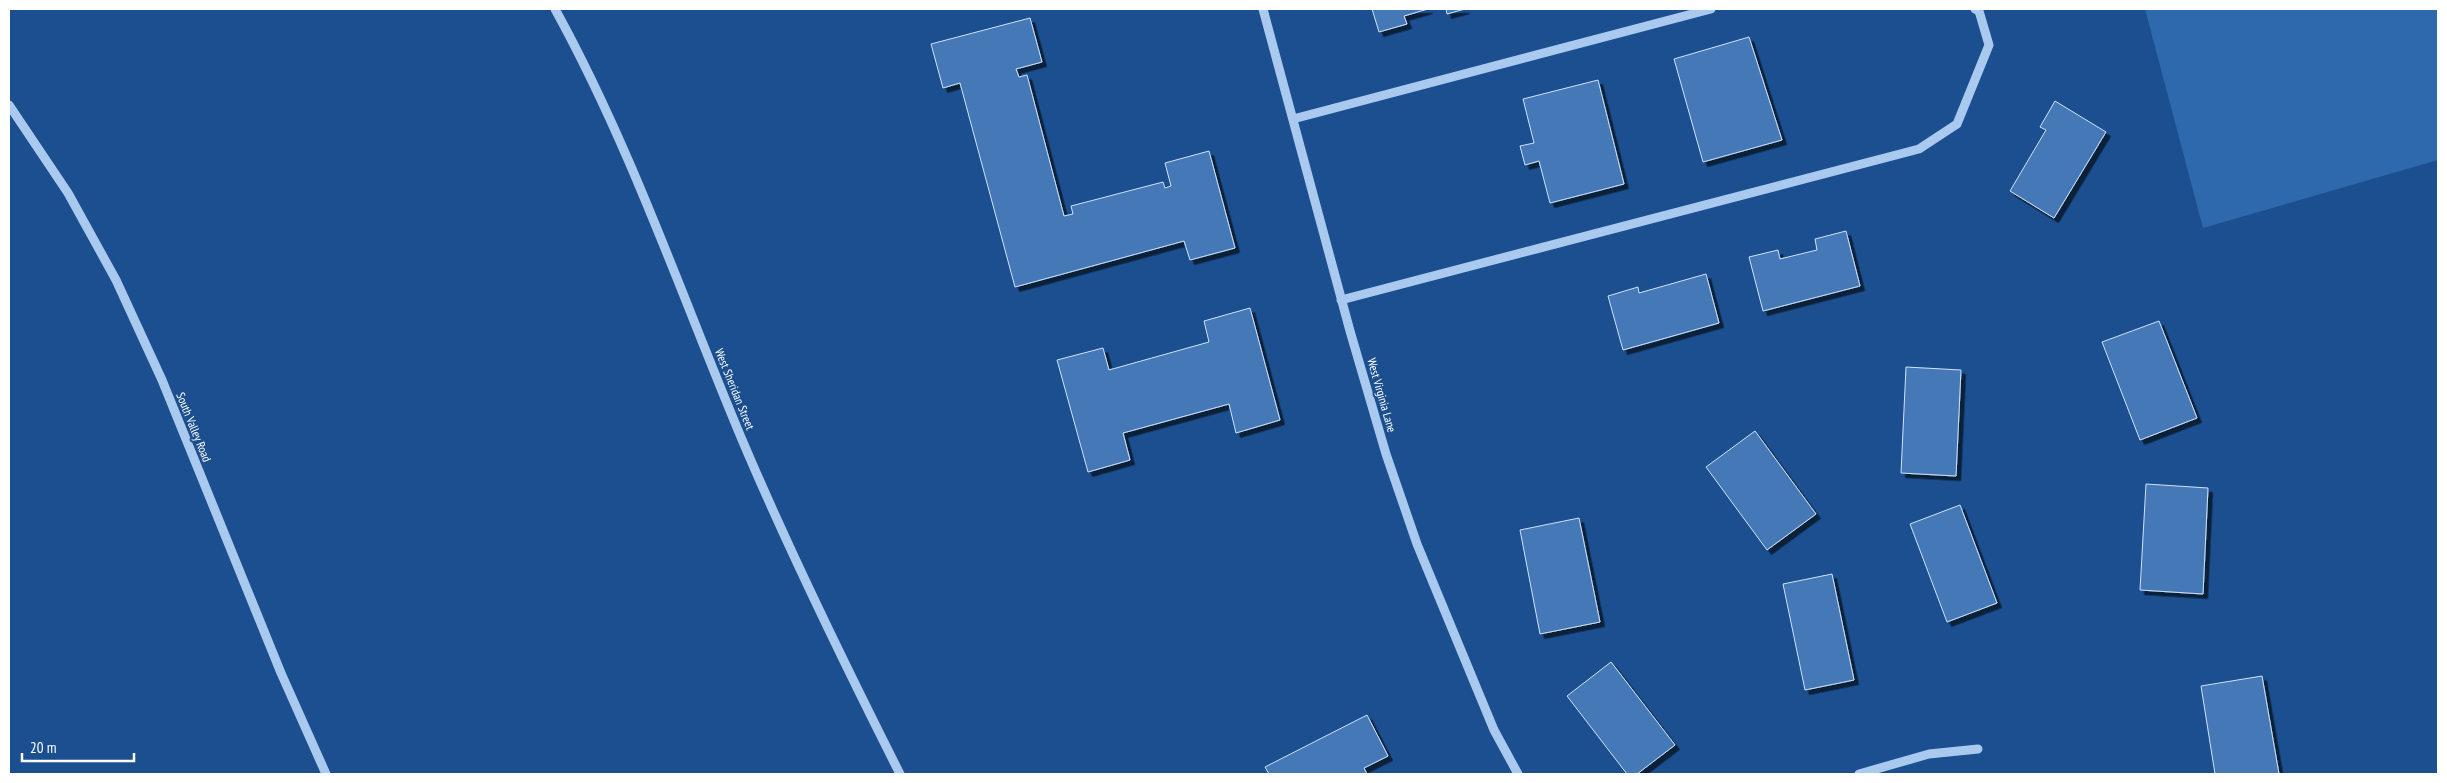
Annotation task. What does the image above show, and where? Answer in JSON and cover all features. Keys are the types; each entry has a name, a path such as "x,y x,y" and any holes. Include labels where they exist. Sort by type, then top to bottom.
{"street":[{"name":"West Sheridan Street","path":"555,9 579,52 624,149 744,444 832,639 900,774"},
{"name":"West Virginia Lane","path":"1263,9 1341,300 1386,454 1417,544 1494,730 1518,774"},
{"path":"1293,119 1712,9"},
{"path":"1341,300 1919,149 1957,124 1988,45 1979,11 1975,9"},
{"name":"South Valley Road","path":"9,105 68,194 116,280 162,380 281,673 326,774"},
{"path":"1859,774 1929,754 1978,749"}],"shaded area":[{"path":"2145,9 2438,9 2438,160 2203,228"}],"building":[{"path":"1372,9 1428,9 1404,16 1407,24 1379,32"},
{"path":"1446,9 1465,9 1447,14"},
{"path":"1030,18 1042,62 1016,69 1019,77 1027,75 1064,216 1073,214 1071,206 1163,182 1165,188 1171,186 1165,163 1209,151 1235,248 1190,260 1184,241 1015,287 960,83 943,88 931,44"},
{"path":"1749,37 1782,140 1703,162 1674,59"},
{"path":"1598,80 1624,184 1550,203 1539,161 1525,165 1520,146 1534,143 1523,99"},
{"path":"2055,101 2106,132 2054,218 2010,191 2046,130 2040,127"},
{"path":"1846,231 1860,286 1763,311 1749,257 1778,250 1780,259 1817,250 1815,239"},
{"path":"1706,274 1719,323 1623,350 1608,296 1638,287 1639,293"},
{"path":"1250,308 1280,420 1236,433 1229,404 1123,433 1130,460 1088,472 1057,360 1103,348 1109,370 1209,342 1204,321"},
{"path":"2159,321 2197,418 2140,440 2102,342"},
{"path":"1906,367 1961,370 1956,476 1901,473"},
{"path":"1755,431 1816,514 1767,550 1706,467"},
{"path":"2146,484 2208,488 2203,594 2140,590"},
{"path":"1960,505 1997,603 1947,622 1910,524"},
{"path":"1579,518 1600,622 1540,634 1520,530"},
{"path":"1832,574 1854,680 1805,690 1783,584"},
{"path":"1611,662 1675,745 1637,774 1627,774 1567,696"},
{"path":"2262,676 2279,774 2215,774 2201,686"},
{"path":"1367,715 1388,756 1364,768 1367,774 1269,774 1265,767"}]}
